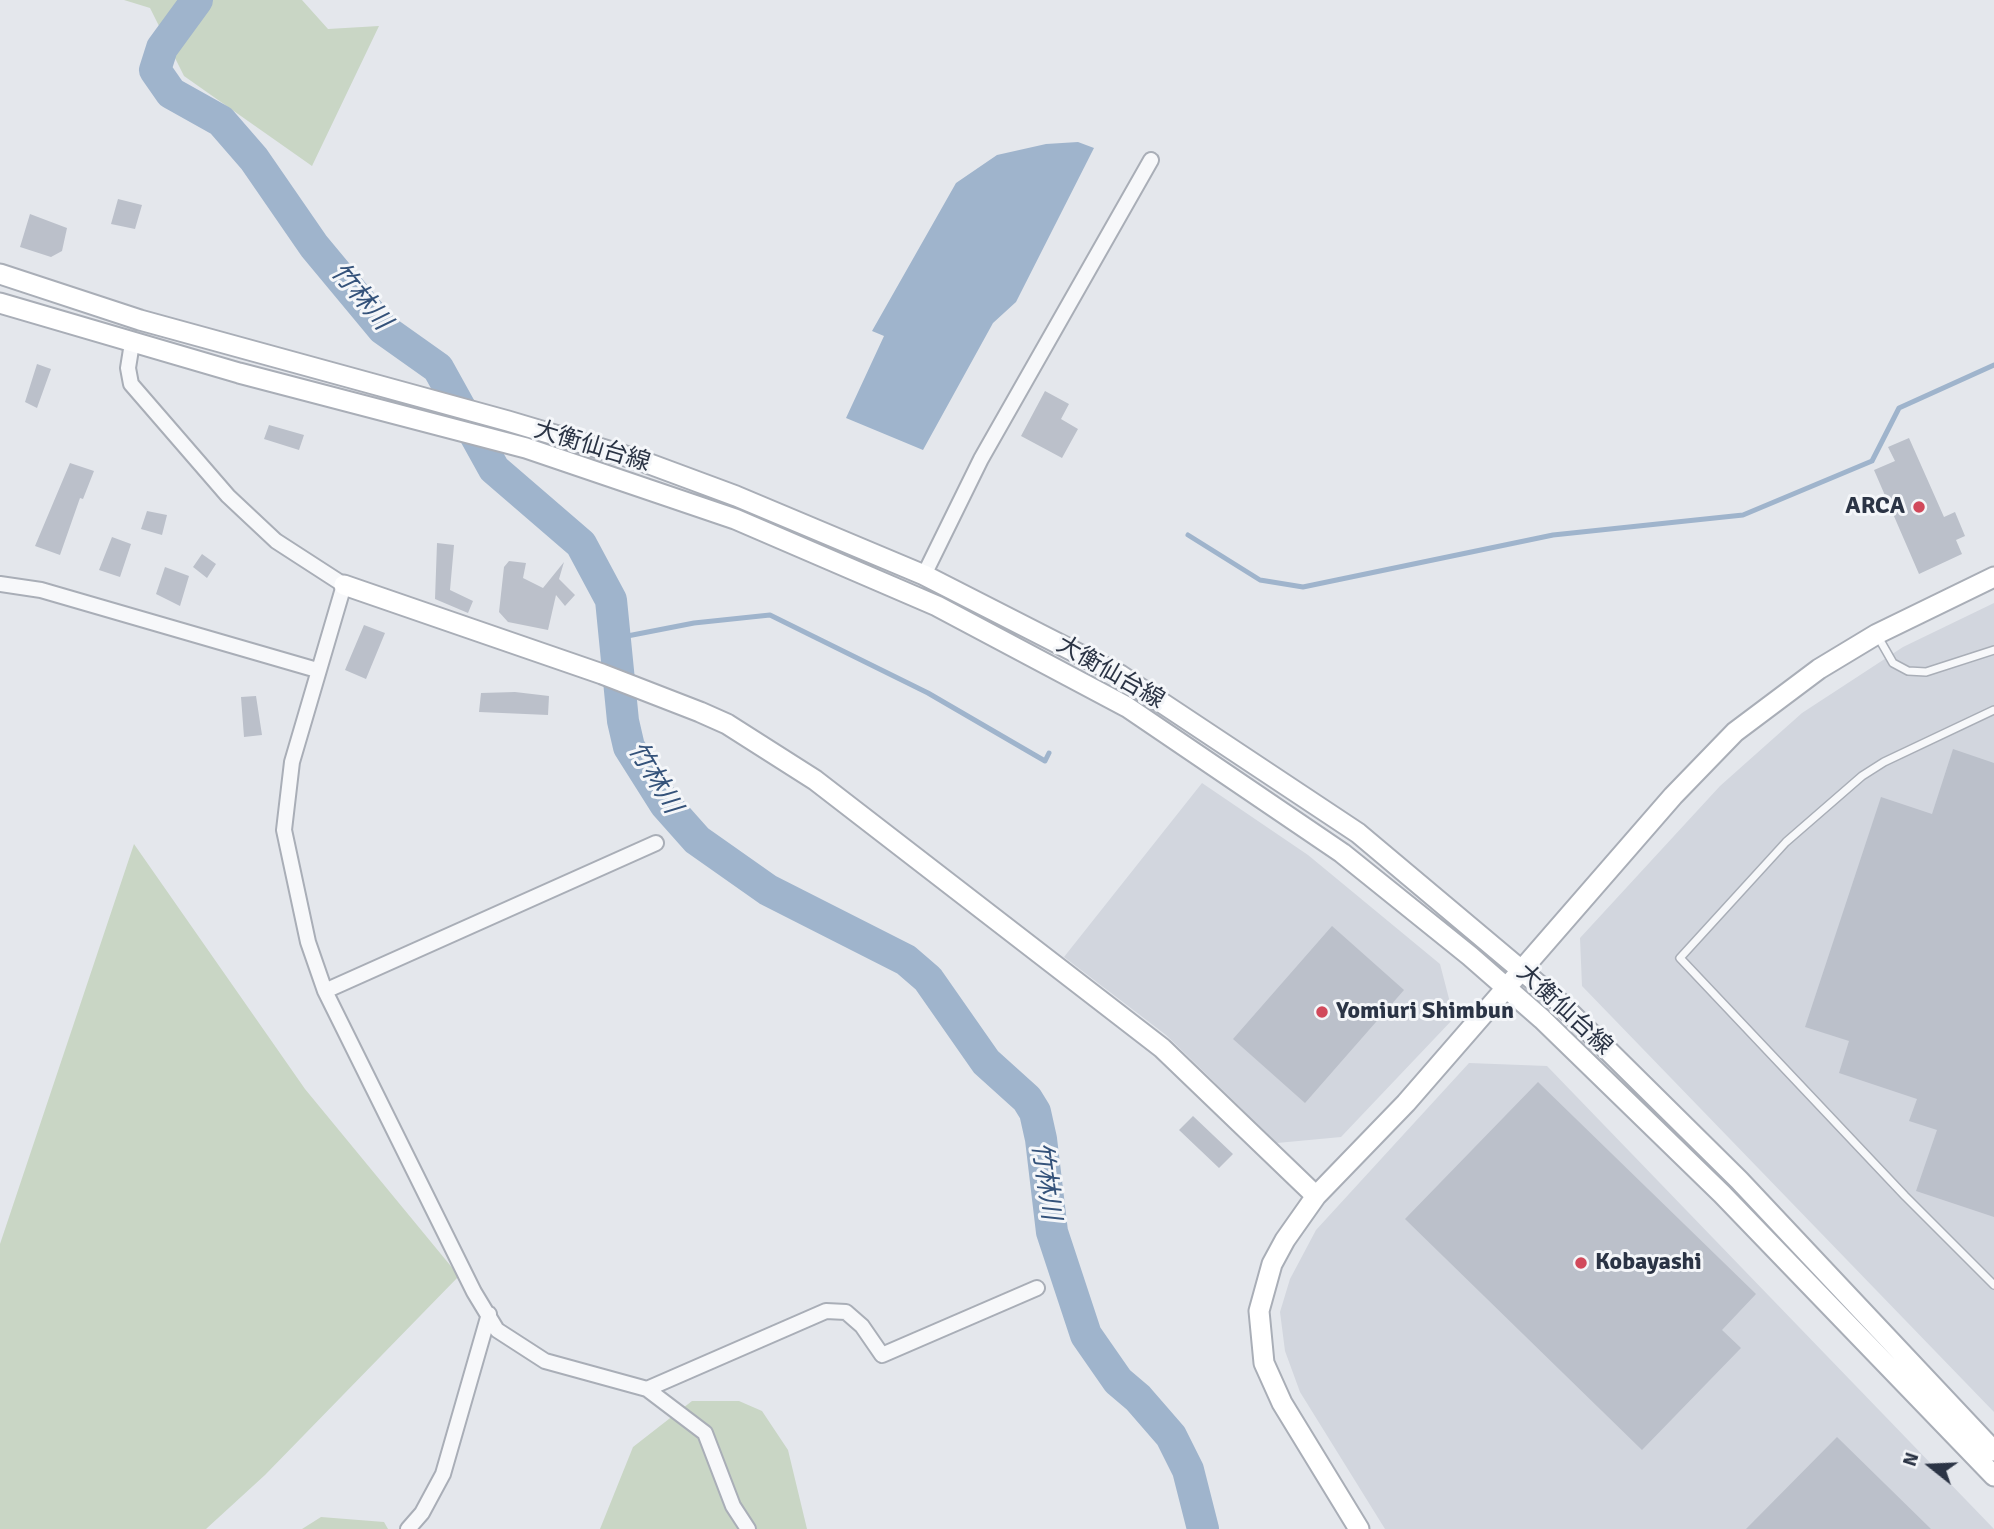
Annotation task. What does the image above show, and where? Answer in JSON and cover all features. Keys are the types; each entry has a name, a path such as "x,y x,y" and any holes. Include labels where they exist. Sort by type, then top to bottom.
{"main road":[{"name":"大衡仙台線","path":"0,274 140,320 508,421 639,460 736,496 924,575 1120,675 1358,833 1558,1001 1739,1180 1994,1451"},
{"name":"大衡仙台線","path":"0,303 132,343 526,448 735,519 937,606 1034,655 1127,707 1342,853 1507,988 1722,1194 1994,1476"},
{"path":"1359,1529 1282,1403 1265,1363 1261,1339 1259,1311 1272,1265 1316,1196 1406,1103 1673,796 1735,732 1819,669 1877,634 1994,577"},
{"path":"344,584 641,688 727,724 816,780 1162,1048 1316,1196"}],"street":[{"path":"924,575 981,459 1151,160"},
{"path":"132,343 128,369 131,384 228,496 276,541 344,584 292,762 284,830 308,942 325,991 474,1292 497,1330 545,1361 647,1389 705,1433 733,1506 748,1529"},
{"path":"0,584 40,590 317,670"},
{"path":"325,991 656,843"},
{"path":"647,1389 825,1311 846,1311 862,1326 882,1356 1037,1288"},
{"path":"408,1529 422,1513 443,1474 489,1314"}],"lane":[{"path":"1877,634 1893,663 1908,671 1926,672 1994,650"},
{"path":"1994,710 1884,762 1862,776 1786,842 1680,958 1905,1196 1994,1285"}],"shaded area":[{"path":"1994,603 1994,1412 1582,986 1580,938 1720,786 1802,713 1903,647"},
{"path":"1202,783 1308,855 1440,964 1454,1018 1341,1137 1277,1143 1166,1035 1064,957"},
{"path":"1469,1063 1547,1066 1994,1529 1385,1529 1300,1392 1285,1351 1280,1312 1290,1279 1316,1230"}],"green space":[{"path":"124,0 302,0 328,29 379,26 312,166 184,76 150,8"},
{"path":"134,844 305,1089 459,1276 265,1475 206,1529 0,1529 0,1244"},
{"path":"692,1401 739,1401 762,1411 788,1450 807,1529 600,1529 633,1447"},
{"path":"321,1517 384,1522 388,1529 302,1529"}],"water":[{"path":"1078,142 1094,148 1016,302 993,323 923,450 846,418 884,336 872,331 956,183 997,155 1046,144"}],"building":[{"path":"118,199 142,205 135,229 111,224"},
{"path":"30,214 67,228 62,251 51,257 20,247"},
{"path":"37,364 51,369 37,408 25,402"},
{"path":"1045,391 1069,404 1061,419 1078,429 1062,458 1021,436"},
{"path":"269,425 304,435 299,450 264,439"},
{"path":"1909,438 1944,517 1955,512 1965,536 1956,540 1962,554 1919,574 1874,470 1895,461 1888,447"},
{"path":"70,463 94,471 83,499 80,498 60,555 35,546"},
{"path":"147,511 167,515 162,535 141,529"},
{"path":"112,537 131,544 120,577 99,570"},
{"path":"437,543 454,545 450,590 473,601 468,613 435,599"},
{"path":"202,554 216,564 207,578 193,567"},
{"path":"509,561 526,563 523,578 543,588 564,562 559,579 575,595 565,606 556,595 548,630 508,622 499,612 504,567"},
{"path":"165,567 189,576 180,606 156,594"},
{"path":"364,625 385,633 366,679 345,670"},
{"path":"515,692 549,696 548,715 479,712 481,693"},
{"path":"256,696 262,735 244,737 241,697"},
{"path":"1953,749 1994,763 1994,1217 1916,1191 1937,1130 1909,1121 1917,1099 1839,1073 1849,1041 1805,1027 1881,797 1932,814"},
{"path":"1332,926 1404,990 1305,1103 1233,1039"},
{"path":"1538,1082 1756,1294 1722,1330 1741,1348 1642,1450 1405,1219"},
{"path":"1193,1116 1233,1154 1219,1168 1179,1130"},
{"path":"1837,1437 1931,1529 1746,1529"}],"waterway":[{"name":"竹林川","path":"197,0 162,48 155,70 171,93 221,121 254,159 314,246 383,329 438,368 494,469 581,544 611,600 623,721 629,747 665,804 697,840 768,890 906,960 928,979 986,1062 1027,1099 1035,1112 1041,1139 1052,1232 1086,1335 1118,1381 1138,1398 1171,1436 1188,1470 1203,1529"},
{"path":"1188,535 1260,580 1303,587 1553,535 1743,515 1872,461 1899,408 1994,365"},
{"path":"617,638 694,623 770,615 928,693 1045,761 1049,753"}],"place":[{"name":"ARCA","path":"1919,507"},
{"name":"Yomiuri Shimbun","path":"1322,1012"},
{"name":"Kobayashi","path":"1581,1263"}]}
